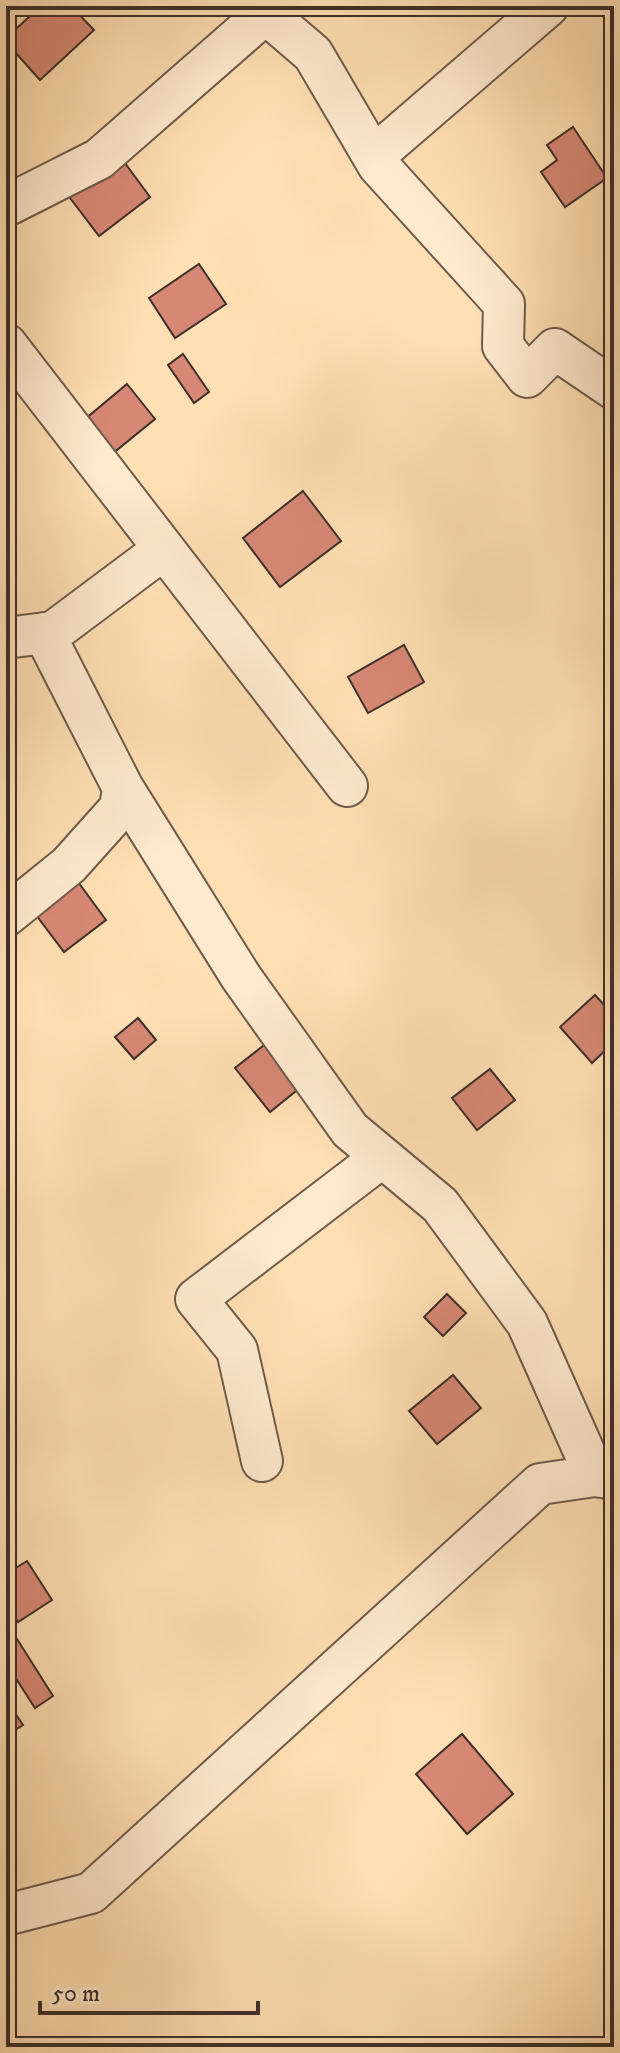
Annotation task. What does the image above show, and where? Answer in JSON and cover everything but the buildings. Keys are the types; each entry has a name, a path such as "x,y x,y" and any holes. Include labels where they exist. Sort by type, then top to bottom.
{"street":[{"path":"374,156 548,6"},
{"path":"6,206 99,159 262,10 313,54 378,165 504,304 503,346 527,377 555,349 614,389"},
{"path":"6,344 347,786"},
{"path":"6,1915 91,1893 540,1484 605,1478 527,1323 440,1205 350,1130 241,977 25,636 53,632 164,549"},
{"path":"6,916 69,865 120,808 123,788"},
{"path":"262,1461 237,1350 196,1299 382,1157"}]}
